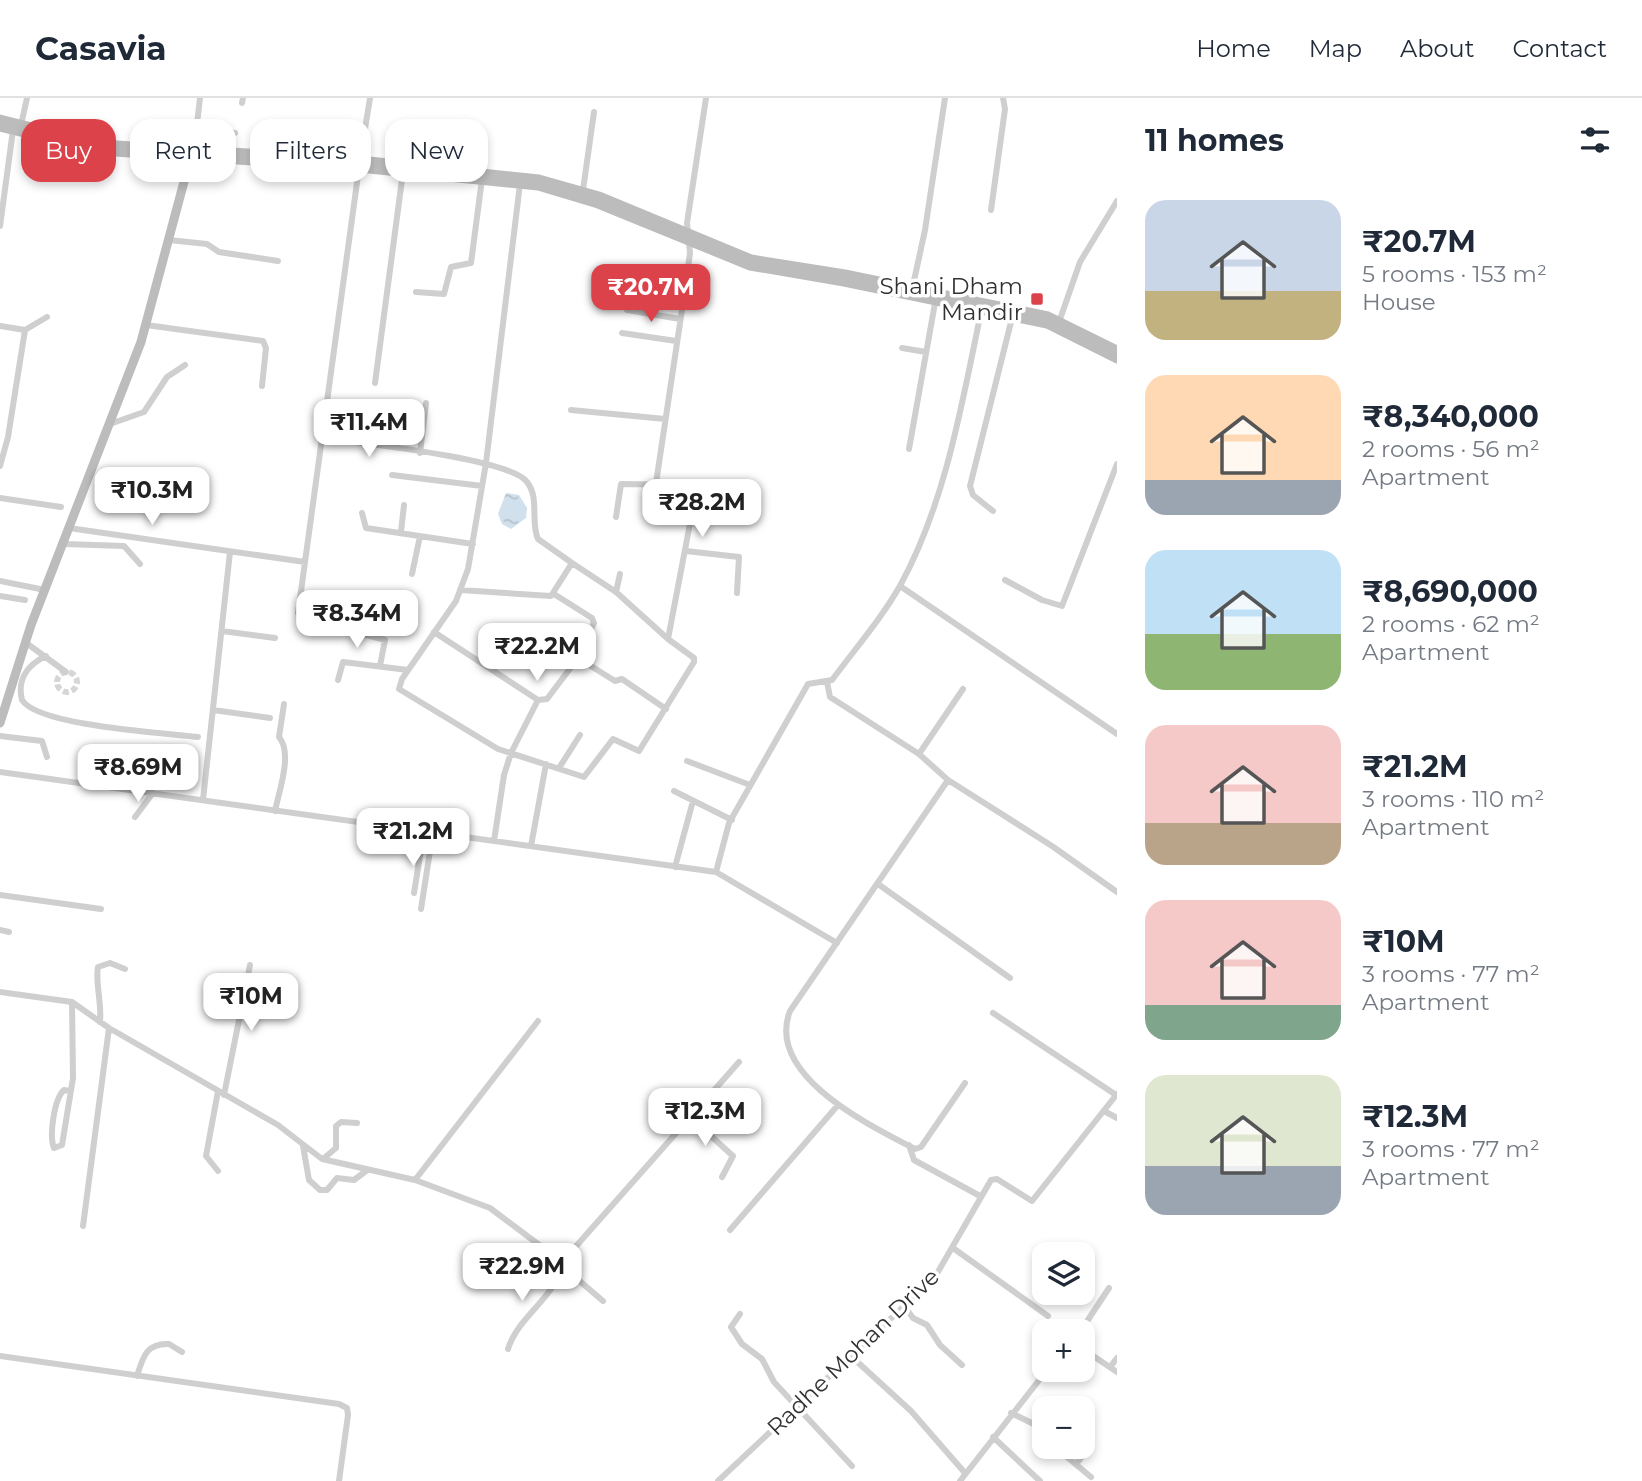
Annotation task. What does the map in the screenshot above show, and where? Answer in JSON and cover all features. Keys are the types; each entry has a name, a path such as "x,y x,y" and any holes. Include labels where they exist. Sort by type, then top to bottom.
{"main road":[{"path":"0,119 17,128 87,149 130,151"},
{"path":"0,127 17,128"},
{"path":"371,165 521,176 583,190 750,266 844,282 1012,318 1058,324 1117,359"},
{"path":"488,180 578,196 751,258 845,274 1058,324 1117,350"},
{"path":"0,723 25,642 146,325 185,182"}],"street":[{"path":"0,226 17,128 27,98"},
{"path":"198,119 200,98"},
{"path":"366,119 370,98"},
{"path":"656,483 680,319 706,98"},
{"path":"912,290 925,230 945,98"},
{"path":"991,210 1005,109 1003,98"},
{"path":"583,190 594,112"},
{"path":"357,182 299,616 385,640 380,666"},
{"path":"375,383 402,182"},
{"path":"416,292 444,294 451,267 471,263 482,182"},
{"path":"323,438 486,463 528,482 536,509 538,539 616,592 695,660 639,751 613,738 585,777 495,747 400,692 400,682 460,590 473,544 486,463 520,184"},
{"path":"1058,324 1080,262 1117,201"},
{"path":"169,240 207,244 219,252 278,261"},
{"path":"909,449 935,303"},
{"path":"627,310 680,319"},
{"path":"716,872 732,820 808,684 832,680 900,586 916,552 949,455 981,312"},
{"path":"0,326 25,330 47,317"},
{"path":"993,511 973,495 970,486 1012,318"},
{"path":"146,325 263,341 266,348 262,386"},
{"path":"0,466 8,437 25,330"},
{"path":"622,333 676,341"},
{"path":"902,348 926,352"},
{"path":"110,424 144,412 167,377 185,365"},
{"path":"420,453 426,403"},
{"path":"570,410 665,419"},
{"path":"1005,580 1042,600 1062,606 1117,464"},
{"path":"392,475 482,486"},
{"path":"616,517 621,484 690,483 695,487 686,551 668,639"},
{"path":"0,498 61,507"},
{"path":"401,532 404,505"},
{"path":"362,513 366,528 473,544"},
{"path":"69,528 305,562"},
{"path":"412,574 420,536"},
{"path":"64,544 124,546 140,564"},
{"path":"686,551 739,557 737,593"},
{"path":"203,800 230,552"},
{"path":"460,590 548,597 554,594 572,563"},
{"path":"616,592 620,574"},
{"path":"0,581 45,590"},
{"path":"900,586 1117,734"},
{"path":"434,632 538,700 547,699 578,657 593,627 592,618 554,594"},
{"path":"0,596 25,600"},
{"path":"222,631 275,638"},
{"path":"25,642 66,672"},
{"path":"46,656 30,665 23,679 22,700 31,710 72,721 198,737"},
{"path":"578,657 615,681 622,680 666,709"},
{"path":"338,680 343,662 408,670"},
{"path":"827,682 830,697 919,754 948,780 1117,892"},
{"path":"919,754 964,689"},
{"path":"494,841 504,775 511,753 538,700"},
{"path":"275,811 285,744 279,737 284,704"},
{"path":"213,710 270,718"},
{"path":"559,768 580,735"},
{"path":"0,736 40,740 44,744 47,757"},
{"path":"687,761 750,785"},
{"path":"531,846 546,764"},
{"path":"0,772 716,872 837,943"},
{"path":"948,780 790,1011 785,1034 792,1059 838,1105 909,1145 921,1147 965,1083"},
{"path":"674,790 732,820"},
{"path":"135,817 153,793"},
{"path":"675,867 693,801"},
{"path":"414,893 424,831"},
{"path":"421,909 433,832"},
{"path":"878,884 1010,978"},
{"path":"0,895 102,909"},
{"path":"0,930 9,932"},
{"path":"100,1022 98,967 110,962 125,969"},
{"path":"218,1171 206,1156 250,965"},
{"path":"0,992 72,1002 109,1028 278,1125 323,1159 366,1171 415,1180 495,1210 603,1301"},
{"path":"70,1091 64,1090 58,1098 52,1140 54,1148 62,1145 70,1091 72,1002"},
{"path":"993,1013 1116,1094 1104,1111 1117,1118"},
{"path":"415,1180 538,1021"},
{"path":"83,1226 109,1028"},
{"path":"508,1349 516,1328 555,1286 562,1264 739,1062"},
{"path":"730,1230 838,1105"},
{"name":"Radhe Mohan Drive","path":"721,1480 935,1277 991,1180 997,1179 1032,1201 1104,1111"},
{"path":"691,1118 733,1156 722,1177"},
{"path":"323,1159 336,1148 336,1126 341,1122 352,1125 357,1123"},
{"path":"909,1145 914,1160 981,1196"},
{"path":"303,1146 303,1159 309,1180 320,1190 327,1190 337,1178 354,1180 366,1171"},
{"path":"953,1248 1048,1316"},
{"path":"1088,1319 1109,1287"},
{"path":"905,1307 913,1318 927,1325 940,1345 962,1364"},
{"path":"740,1314 731,1327 733,1333 762,1359 774,1382 852,1466"},
{"path":"137,1376 145,1352 152,1346 169,1344 182,1352"},
{"path":"0,1356 343,1406 348,1415 339,1481"},
{"path":"852,1357 911,1411 965,1473"},
{"path":"1095,1357 1117,1372"},
{"path":"1110,1367 1117,1357"},
{"path":"960,1481 1037,1382"},
{"path":"1011,1413 1032,1423"},
{"path":"993,1437 1040,1481"},
{"path":"1069,1459 1091,1477"},
{"path":"1076,1464 1080,1459"}],"water":[{"path":"506,493 519,495 527,508 526,518 511,529 502,524 498,514"}],"tunnel":[{"path":"67,672 74,675 77,682 74,689 67,692 60,689 57,682 60,675 67,672"}],"place":[{"name":"Shani Dham Mandir","path":"1037,299"}]}
